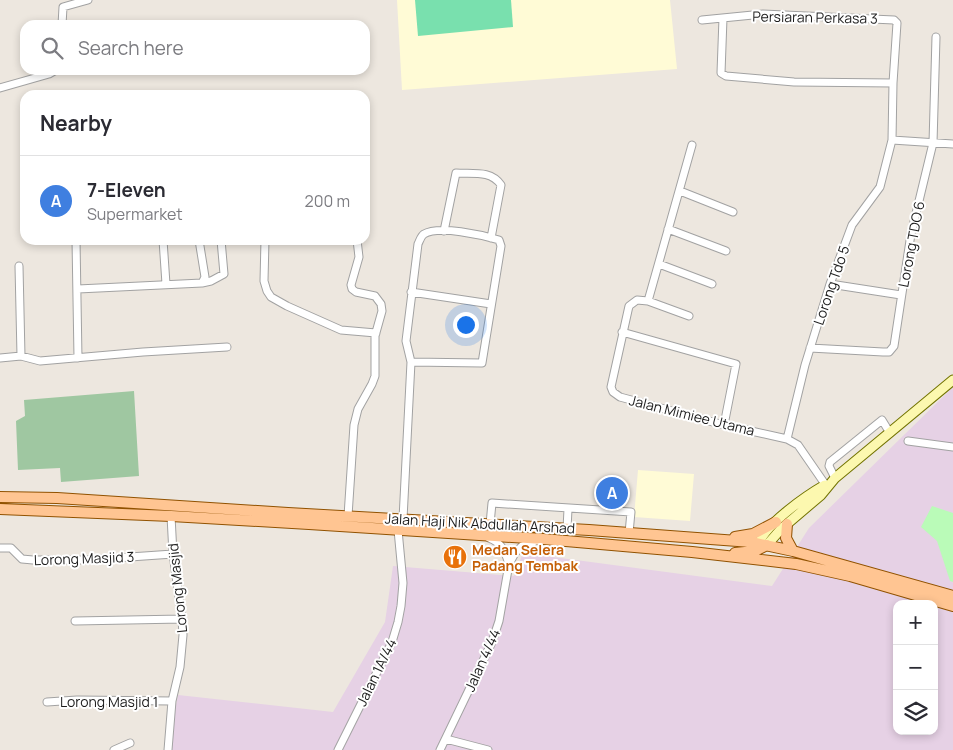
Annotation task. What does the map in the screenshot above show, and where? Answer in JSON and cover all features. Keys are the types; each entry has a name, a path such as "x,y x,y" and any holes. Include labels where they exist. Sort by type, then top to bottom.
{"main road":[{"path":"762,546 765,533 776,522 808,496 829,483 953,380"},
{"path":"692,552 748,553 762,546 814,502 829,483"},
{"name":"Jalan Haji Nik Abdullah Arshad","path":"0,497 57,498 712,539 793,551 953,596"},
{"name":"Jalan Haji Nik Abdullah Arshad","path":"0,509 171,516 398,530 692,552 796,564 850,576 953,606"},
{"path":"712,539 754,534 776,522"},
{"path":"787,524 786,538 793,551"},
{"path":"762,546 772,556 796,564"}],"street":[{"path":"62,20 63,7 88,0"},
{"name":"Persiaran Perkasa 3","path":"702,20 763,14 896,20 892,140"},
{"path":"724,18 721,73 726,76 794,82 893,83"},
{"name":"Lorong TDO 6","path":"810,348 889,352 894,346 911,234 933,143 936,37"},
{"path":"0,88 46,75"},
{"path":"892,140 953,144"},
{"name":"Lorong Tdo 5","path":"787,439 810,348 830,284 852,224 880,187 892,140"},
{"path":"689,316 648,301 692,145"},
{"path":"444,230 456,173 489,174 497,178 501,185 491,238"},
{"path":"680,191 733,212"},
{"path":"403,519 411,362 406,342 418,244 422,235 444,230 499,240 501,246 482,363 411,362"},
{"path":"668,230 726,251"},
{"path":"76,245 78,358"},
{"path":"163,245 166,284"},
{"path":"200,245 205,277 202,283"},
{"path":"78,289 211,281 224,274 221,245"},
{"path":"266,245 264,281 271,297 282,304 342,330 376,333"},
{"path":"348,516 354,426 358,409 375,376 374,354 376,333 382,311 381,304 375,296 356,292 352,289 351,285 360,255 359,245"},
{"path":"659,264 712,284"},
{"path":"19,266 21,356"},
{"path":"830,284 901,295"},
{"path":"411,292 491,304"},
{"name":"Jalan Mimiee Utama","path":"648,301 637,300 629,306 622,332 612,388 613,392 620,397 724,425 787,439 798,445 829,483"},
{"path":"622,332 736,364 724,425"},
{"path":"0,358 21,356 40,361 227,347"},
{"path":"829,483 830,462 882,420 890,432"},
{"path":"908,441 953,448"},
{"path":"490,524 492,503 632,512 629,533"},
{"path":"567,529 568,509"},
{"name":"Lorong Masjid","path":"168,750 172,701 180,667 183,635 173,554 171,516"},
{"name":"Jalan 1A/44","path":"338,750 392,642 398,622 402,606 403,583 398,530"},
{"path":"488,537 502,546 509,564"},
{"path":"509,564 514,553 522,546 543,540"},
{"name":"Lorong Masjid 3","path":"0,548 11,548 22,559 33,560 87,560 173,554"},
{"name":"Jalan 4/44","path":"440,750 492,642 499,621 509,564"},
{"path":"75,621 182,619"},
{"name":"Lorong Masjid 1","path":"47,702 77,700 172,701"},
{"path":"446,739 488,750"},
{"path":"114,750 130,743"}],"shaded area":[{"path":"397,0 670,0 677,69 402,90"},
{"path":"953,387 953,750 167,750 178,695 333,712 385,622 393,566 514,576 523,553 772,586 809,528"},
{"path":"638,470 694,474 690,521 634,517"}],"green space":[{"path":"415,0 511,0 513,27 418,36"},
{"path":"134,391 139,476 61,482 60,468 18,470 16,421 25,416 24,400"},
{"path":"932,506 953,513 953,582 950,581 937,541 921,527"}],"place":[{"name":"7-Eleven","path":"612,493"},
{"name":"Medan Selera Padang Tembak","path":"455,557"}]}
